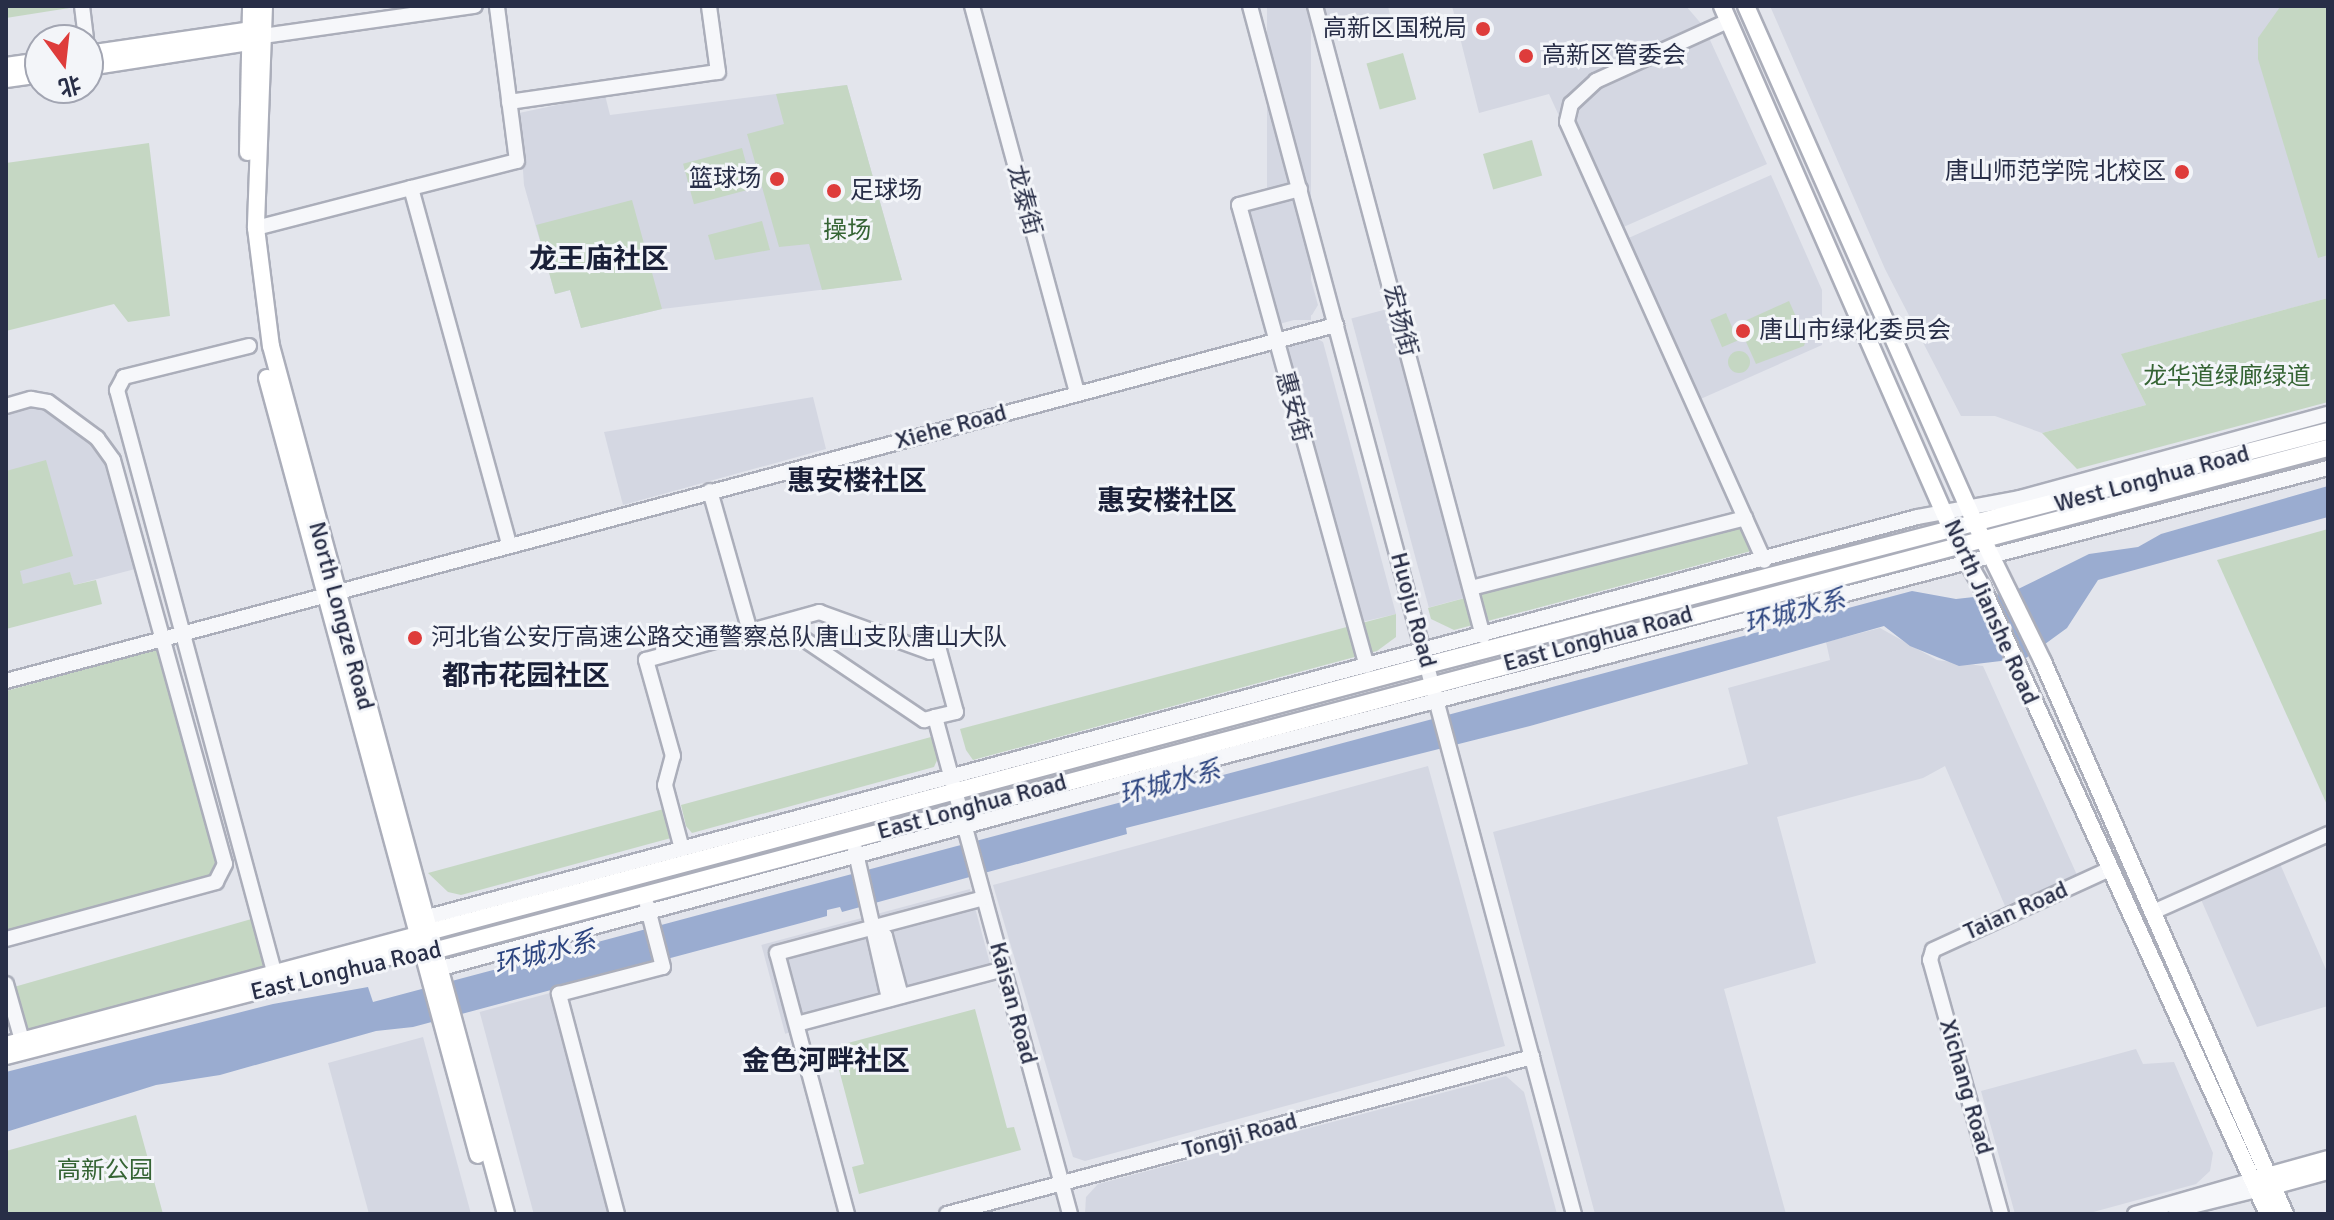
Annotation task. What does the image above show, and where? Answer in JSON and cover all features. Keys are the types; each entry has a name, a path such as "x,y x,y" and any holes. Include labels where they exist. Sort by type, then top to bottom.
{"main road":[{"name":"North Longze Road","path":"251,6 254,37 251,227 268,386 329,592 436,978 495,1214"},
{"name":"North Longze Road","path":"254,37 264,6"},
{"name":"North Jianshe Road","path":"1746,6 1972,517 2006,580 2153,912 2263,1183 2268,1214"},
{"name":"North Jianshe Road","path":"1725,13 1958,545 1982,587 2108,870 2263,1183 2285,1214"},
{"path":"104,52 254,37"},
{"path":"104,64 254,37"},
{"name":"West Longhua Road","path":"1972,517 2328,431"},
{"name":"West Longhua Road","path":"1984,541 2328,448"},
{"name":"East Longhua Road","path":"6,1056 954,785 1425,658 1972,517"},
{"name":"East Longhua Road","path":"14,1042 424,938 644,893 1958,545 1984,541"},
{"name":"North Longze Road","path":"446,1025 506,1214"},
{"path":"2263,1183 2328,1159"},
{"path":"2263,1183 2328,1171"}],"street":[{"path":"254,37 475,6"},
{"path":"251,227 517,161 497,6"},
{"path":"509,102 718,72 709,6"},
{"name":"龙泰街","path":"972,6 1077,393"},
{"name":"Huoju Road","path":"1250,6 1574,1214"},
{"name":"宏扬街","path":"1315,6 1483,636"},
{"path":"1725,13 1596,81 1566,112 1764,561"},
{"path":"411,188 509,544"},
{"name":"惠安街","path":"1300,189 1239,205 1367,666"},
{"name":"Xiehe Road","path":"6,681 183,631 1336,325"},
{"path":"249,346 117,382 275,975"},
{"path":"6,406 31,399 48,402 107,449 225,864 216,882 6,939"},
{"path":"1972,517 2328,414"},
{"path":"436,978 858,862 1439,709 1967,561 2328,468"},
{"path":"710,491 750,631"},
{"path":"424,938 682,849 954,785 1367,666 1425,658 1483,636 1917,517 1948,521"},
{"path":"1471,588 1745,518"},
{"path":"682,849 665,785 673,756 646,660 819,612 930,652 939,650 956,712 924,720 780,623"},
{"name":"Kaisan Road","path":"935,717 1070,1214"},
{"path":"2153,912 2328,834"},
{"path":"853,839 874,921 872,938 895,998"},
{"name":"Taian Road","path":"1930,960 1941,944 2108,870"},
{"path":"617,1214 559,994 663,967 644,893"},
{"path":"847,1214 777,953 874,921 984,898"},
{"name":"Xichang Road","path":"1930,960 2001,1214"},
{"path":"797,1024 1004,969"},
{"path":"6,984 14,1042"},
{"name":"Tongji Road","path":"947,1214 1532,1057"},
{"path":"2135,1214 2263,1183"},
{"path":"2160,1214 2263,1183"}],"shaded area":[{"path":"1267,6 1311,6 1311,320 1267,320"},
{"path":"1316,6 1388,6 1391,20 1323,37"},
{"path":"1452,6 1686,6 1704,27 1767,164 1612,232 1549,94 1479,113"},
{"path":"1770,6 2328,6 2328,298 2122,354 2146,405 2042,433 1995,416 1961,416 1885,269"},
{"path":"847,85 902,280 662,309 581,328 570,290 555,294 524,185 519,113 605,95 610,115"},
{"path":"1771,175 1822,290 1822,345 1696,401 1624,240"},
{"path":"1286,190 1318,305 1312,315 1272,326 1238,203"},
{"path":"1391,308 1468,597 1429,607 1351,319"},
{"path":"1309,334 1323,342 1396,614 1353,624 1276,342"},
{"path":"813,397 826,449 623,505 604,432"},
{"path":"43,404 95,441 110,460 139,568 74,585 70,573 23,585 6,520 6,414"},
{"path":"1880,628 1937,660 1983,666 2077,875 2005,906 1945,766 1923,778 1777,817 1816,963 1724,989 1786,1214 1595,1214 1493,832 1748,764 1728,688 1830,660 1826,642"},
{"path":"1428,766 1505,1046 1085,1161 1073,1157 993,885"},
{"path":"2274,850 2328,974 2328,1006 2257,1027 2195,886"},
{"path":"970,889 994,978 785,1034 761,945"},
{"path":"554,992 613,1214 534,1214 480,1012"},
{"path":"423,1037 471,1214 369,1214 328,1063"},
{"path":"2136,1049 2143,1064 2174,1062 2213,1153 2210,1171 2196,1184 2086,1214 2015,1214 1981,1091"},
{"path":"1506,1076 1524,1092 1557,1214 1085,1214 1086,1197 1098,1184"}],"green space":[{"path":"6,6 82,6 6,18"},
{"path":"2328,6 2328,255 2318,258 2258,59 2258,38 2280,7"},
{"path":"1403,53 1416,99 1380,110 1366,63"},
{"name":"操场","path":"847,85 902,280 822,290 809,244 779,247 747,134 784,124 776,94"},
{"path":"1532,140 1542,176 1493,190 1483,154"},
{"path":"149,143 170,316 128,322 114,304 6,331 6,163"},
{"path":"742,148 753,189 694,204 683,164"},
{"path":"632,200 662,309 581,328 570,290 555,294 536,225"},
{"path":"762,221 770,250 715,260 708,235"},
{"name":"龙华道绿廊绿道","path":"2328,298 2328,402 2077,469 2042,433 2146,405 2121,354"},
{"path":"1789,301 1806,339 1804,346 1756,364 1738,324"},
{"path":"1726,313 1738,341 1722,347 1710,320"},
{"path":"1735,351 1743,351 1750,362 1743,373 1735,373 1728,366 1728,358"},
{"path":"46,460 73,556 20,571 23,584 70,572 74,585 96,580 102,604 6,629 6,471"},
{"path":"1742,523 1755,550 1454,630 1431,619 1428,608"},
{"path":"2328,529 2328,807 2217,560"},
{"path":"1396,614 1396,637 1377,651 973,760 966,750 960,729"},
{"path":"158,649 219,864 211,877 6,933 6,691"},
{"path":"931,737 938,758 934,767 692,833 686,826 681,805"},
{"path":"671,807 676,830 671,838 461,895 448,892 428,873"},
{"path":"255,918 268,964 20,1035 7,989"},
{"path":"975,1009 1007,1128 1014,1127 1021,1150 859,1194 852,1167 864,1164 833,1047"},
{"name":"高新公园","path":"136,1115 163,1214 6,1214 6,1151"}],"water":[{"path":"2328,486 2328,517 2098,580 2067,628 2026,658 1959,666 1910,646 1884,626 1530,726 1126,828 1127,834 842,912 840,907 827,910 827,916 413,1027 376,1031 220,1075 156,1085 6,1132 6,1072 273,1004 368,987 373,1002 1912,591 1956,599 2010,593 2089,554 2138,547 2161,534"}],"place":[{"name":"高新区国税局","path":"1483,29"},
{"name":"高新区管委会","path":"1526,56"},
{"name":"唐山师范学院 北校区","path":"2182,172"},
{"name":"篮球场","path":"777,179"},
{"name":"足球场","path":"834,191"},
{"name":"唐山市绿化委员会","path":"1743,331"},
{"name":"河北省公安厅高速公路交通警察总队唐山支队唐山大队","path":"415,638"}],"district":[{"name":"龙王庙社区","path":"599,259"},
{"name":"惠安楼社区","path":"857,481"},
{"name":"惠安楼社区","path":"1167,501"},
{"name":"都市花园社区","path":"526,676"},
{"name":"金色河畔社区","path":"826,1061"}],"water label":[{"name":"环城水系","path":"1795,613"},
{"name":"环城水系","path":"1170,784"},
{"name":"环城水系","path":"545,954"}]}
